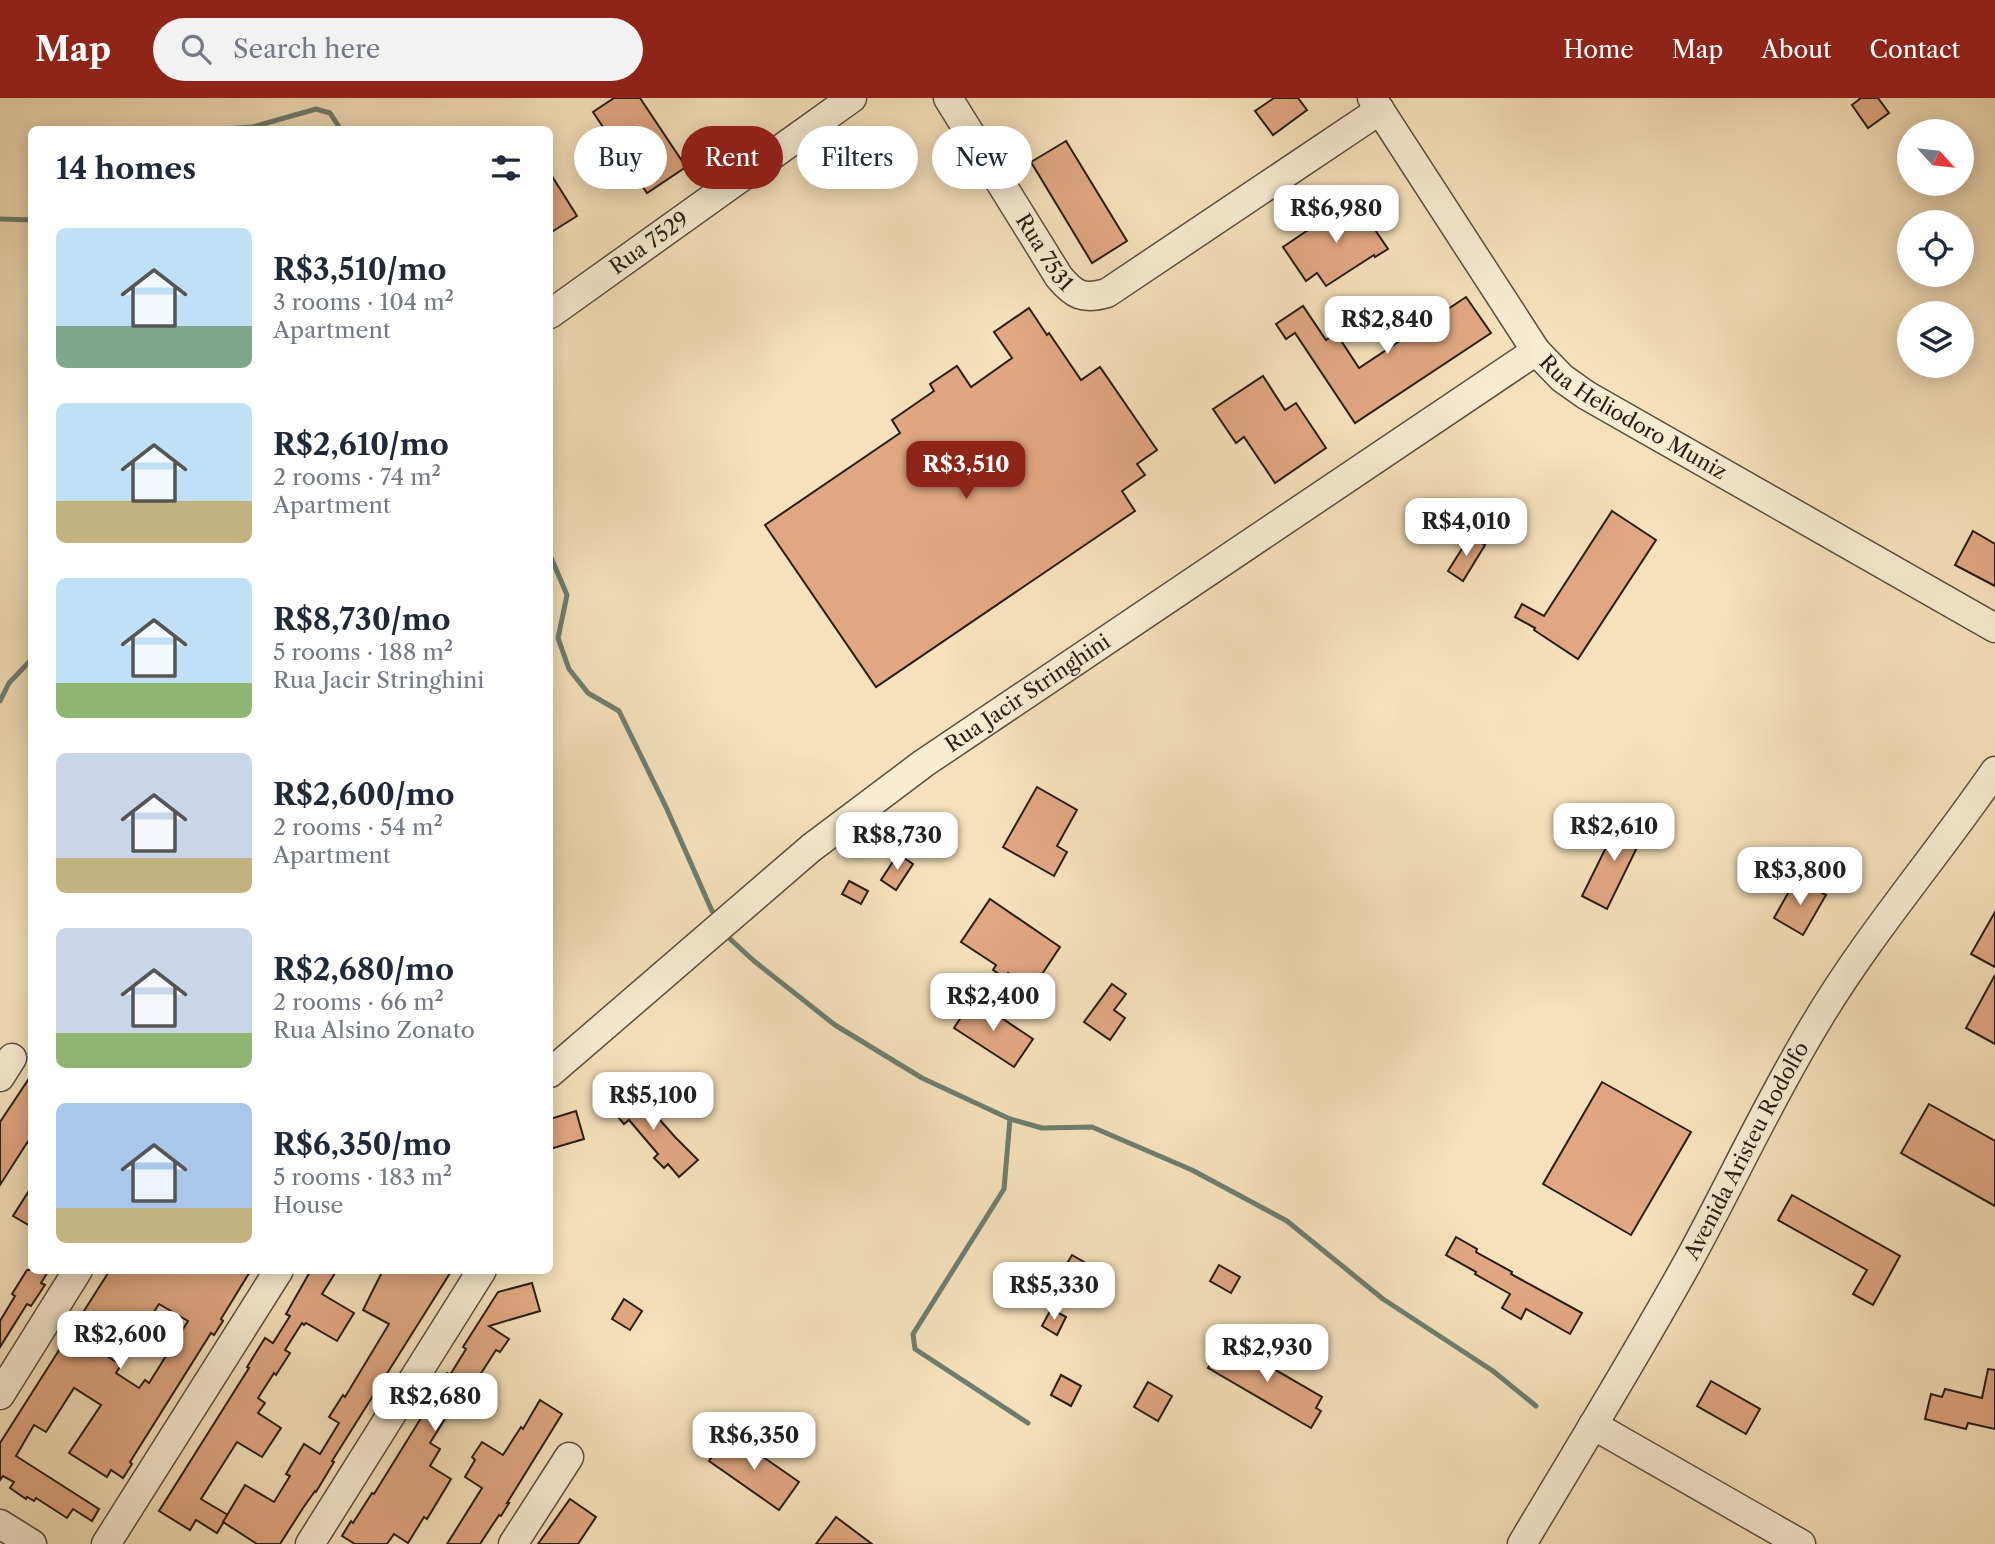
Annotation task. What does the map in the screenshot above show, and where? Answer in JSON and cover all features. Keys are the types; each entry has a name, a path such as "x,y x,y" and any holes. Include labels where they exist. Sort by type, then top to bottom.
{"street":[{"name":"Rua 7529","path":"553,312 852,98"},
{"name":"Rua 7531","path":"948,98 1059,277 1069,289 1080,295 1093,296 1107,293 1376,104"},
{"name":"Rua Heliodoro Muniz","path":"1376,104 1536,351 1562,378 1586,395 1995,628"},
{"name":"Rua Jacir Stringhini","path":"553,1070 761,889 867,804 1536,351"},
{"name":"Avenida Aristeu Rodolfo","path":"1522,1544 1688,1261 1814,1026 1861,953 1995,771"},
{"path":"0,1395 76,1274"},
{"path":"106,1544 276,1274"},
{"path":"310,1544 479,1274"},
{"path":"1593,1425 1801,1544"},
{"path":"513,1544 569,1457"},
{"path":"0,1524 32,1544"}],"building":[{"path":"614,98 640,98 659,126 602,126 593,112"},
{"path":"1274,98 1298,98 1307,110 1273,135 1255,111"},
{"path":"1861,98 1878,98 1889,113 1868,128 1852,105"},
{"path":"667,138 681,160 681,170 667,180"},
{"path":"1066,141 1127,241 1092,263 1032,161"},
{"path":"553,178 577,216 553,231"},
{"path":"1354,199 1388,249 1326,286 1317,273 1306,281 1283,247"},
{"path":"1466,297 1491,333 1355,423 1295,333 1286,339 1276,324 1303,306 1326,340 1336,333 1359,368"},
{"path":"1029,308 1081,380 1100,367 1157,450 1137,464 1145,475 1122,491 1135,511 876,687 765,525 900,433 892,420 934,391 930,384 957,366 971,387 1012,358 994,332"},
{"path":"1263,376 1285,410 1296,403 1326,448 1275,483 1244,437 1236,443 1213,409"},
{"path":"1612,511 1656,540 1578,659 1515,617 1522,604 1544,616"},
{"path":"1973,531 1995,544 1995,586 1955,565"},
{"path":"1470,536 1485,545 1463,581 1448,571"},
{"path":"1037,787 1077,810 1057,846 1067,852 1054,876 1003,847"},
{"path":"1621,817 1646,829 1607,909 1582,896"},
{"path":"898,854 913,864 896,890 881,880"},
{"path":"1796,879 1826,895 1803,935 1774,918"},
{"path":"849,881 868,891 861,904 842,894"},
{"path":"990,899 1060,947 1032,989 1008,973 1005,978 993,970 996,965 961,942"},
{"path":"1995,912 1995,967 1971,954"},
{"path":"1995,975 1995,1044 1966,1028"},
{"path":"1112,984 1126,994 1114,1010 1125,1018 1110,1040 1084,1022"},
{"path":"973,999 1033,1039 1014,1067 954,1028"},
{"path":"28,1080 28,1141 0,1185 0,1122"},
{"path":"1602,1082 1691,1132 1631,1235 1543,1184"},
{"path":"630,1086 698,1160 679,1177 668,1164 664,1168 654,1158 658,1154 629,1120 624,1124 608,1105"},
{"path":"1929,1104 1995,1141 1995,1206 1901,1153"},
{"path":"576,1111 584,1139 553,1148 553,1118"},
{"path":"28,1192 28,1225 13,1216"},
{"path":"1792,1195 1900,1256 1873,1305 1853,1294 1867,1270 1778,1220"},
{"path":"1456,1237 1477,1249 1476,1252 1512,1272 1511,1274 1582,1313 1570,1334 1526,1309 1521,1319 1502,1308 1510,1294 1446,1255"},
{"path":"1072,1255 1103,1273 1090,1295 1059,1277"},
{"path":"1219,1265 1240,1277 1231,1293 1210,1281"},
{"path":"27,1270 28,1274 47,1274 41,1283 45,1285 31,1306 27,1304 0,1347 0,1321 15,1296 12,1294"},
{"path":"107,1274 249,1274 221,1319 223,1321 214,1335 211,1333 130,1462 132,1464 123,1478 111,1470 107,1477 69,1453 101,1405 74,1388 46,1432 34,1425 16,1456 99,1509 92,1521 73,1509 67,1518 36,1498 34,1501 27,1497 26,1499 10,1488 14,1482 3,1476 0,1480 0,1443","holes":["159,1304 188,1321 149,1383 145,1380 139,1388 116,1373 121,1365 100,1352 102,1349 92,1343 107,1317 138,1337"]},
{"path":"309,1274 334,1274 322,1294 354,1313 337,1341 302,1323 285,1350 290,1353 258,1398 265,1403 258,1413 281,1428 262,1457 237,1442 201,1499 228,1515 217,1533 196,1520 190,1530 159,1511 265,1338 273,1343 290,1316 286,1314"},
{"path":"381,1274 449,1274 332,1461 334,1462 316,1492 280,1544 257,1544 223,1522 245,1485 274,1502 290,1476 286,1474 304,1444 320,1454 339,1423 329,1417 343,1395 345,1397 389,1324 363,1310"},
{"path":"532,1283 540,1311 489,1326 509,1339 500,1352 496,1350 480,1375 485,1378 472,1398 468,1396 459,1410 453,1406 430,1443 440,1449 430,1466 451,1479 427,1519 424,1517 408,1543 394,1534 387,1544 355,1544 342,1536 372,1493 374,1494 447,1373 450,1375 466,1349 463,1347 498,1292"},
{"path":"624,1299 642,1311 630,1330 612,1319"},
{"path":"1051,1309 1066,1317 1057,1335 1042,1326"},
{"path":"1224,1340 1322,1397 1316,1408 1321,1411 1311,1428 1208,1368"},
{"path":"1988,1369 1995,1370 1995,1429 1968,1423 1966,1429 1925,1419 1931,1394 1942,1397 1945,1389 1982,1398"},
{"path":"1061,1375 1081,1386 1071,1406 1051,1395"},
{"path":"1711,1381 1760,1409 1746,1434 1697,1406"},
{"path":"1148,1382 1172,1396 1158,1421 1134,1407"},
{"path":"540,1400 562,1414 501,1516 499,1515 480,1544 447,1544 482,1488 465,1477 475,1460 472,1457 482,1442 503,1455"},
{"path":"729,1433 799,1482 779,1510 709,1461"},
{"path":"570,1499 596,1517 578,1544 538,1544"},
{"path":"836,1517 872,1544 816,1544"}],"waterway":[{"path":"256,126 316,109 330,113 338,126"},
{"path":"0,219 28,220"},
{"path":"553,562 567,595 558,638 569,669 588,693 619,711 666,807 712,911"},
{"path":"0,701 9,683 28,663"},
{"path":"729,938 835,1025 922,1078 1010,1119 1042,1128 1092,1127 1192,1170 1287,1221 1383,1299 1493,1371 1536,1406"},
{"path":"1010,1119 1004,1189 913,1334 915,1349 1028,1423"}]}
